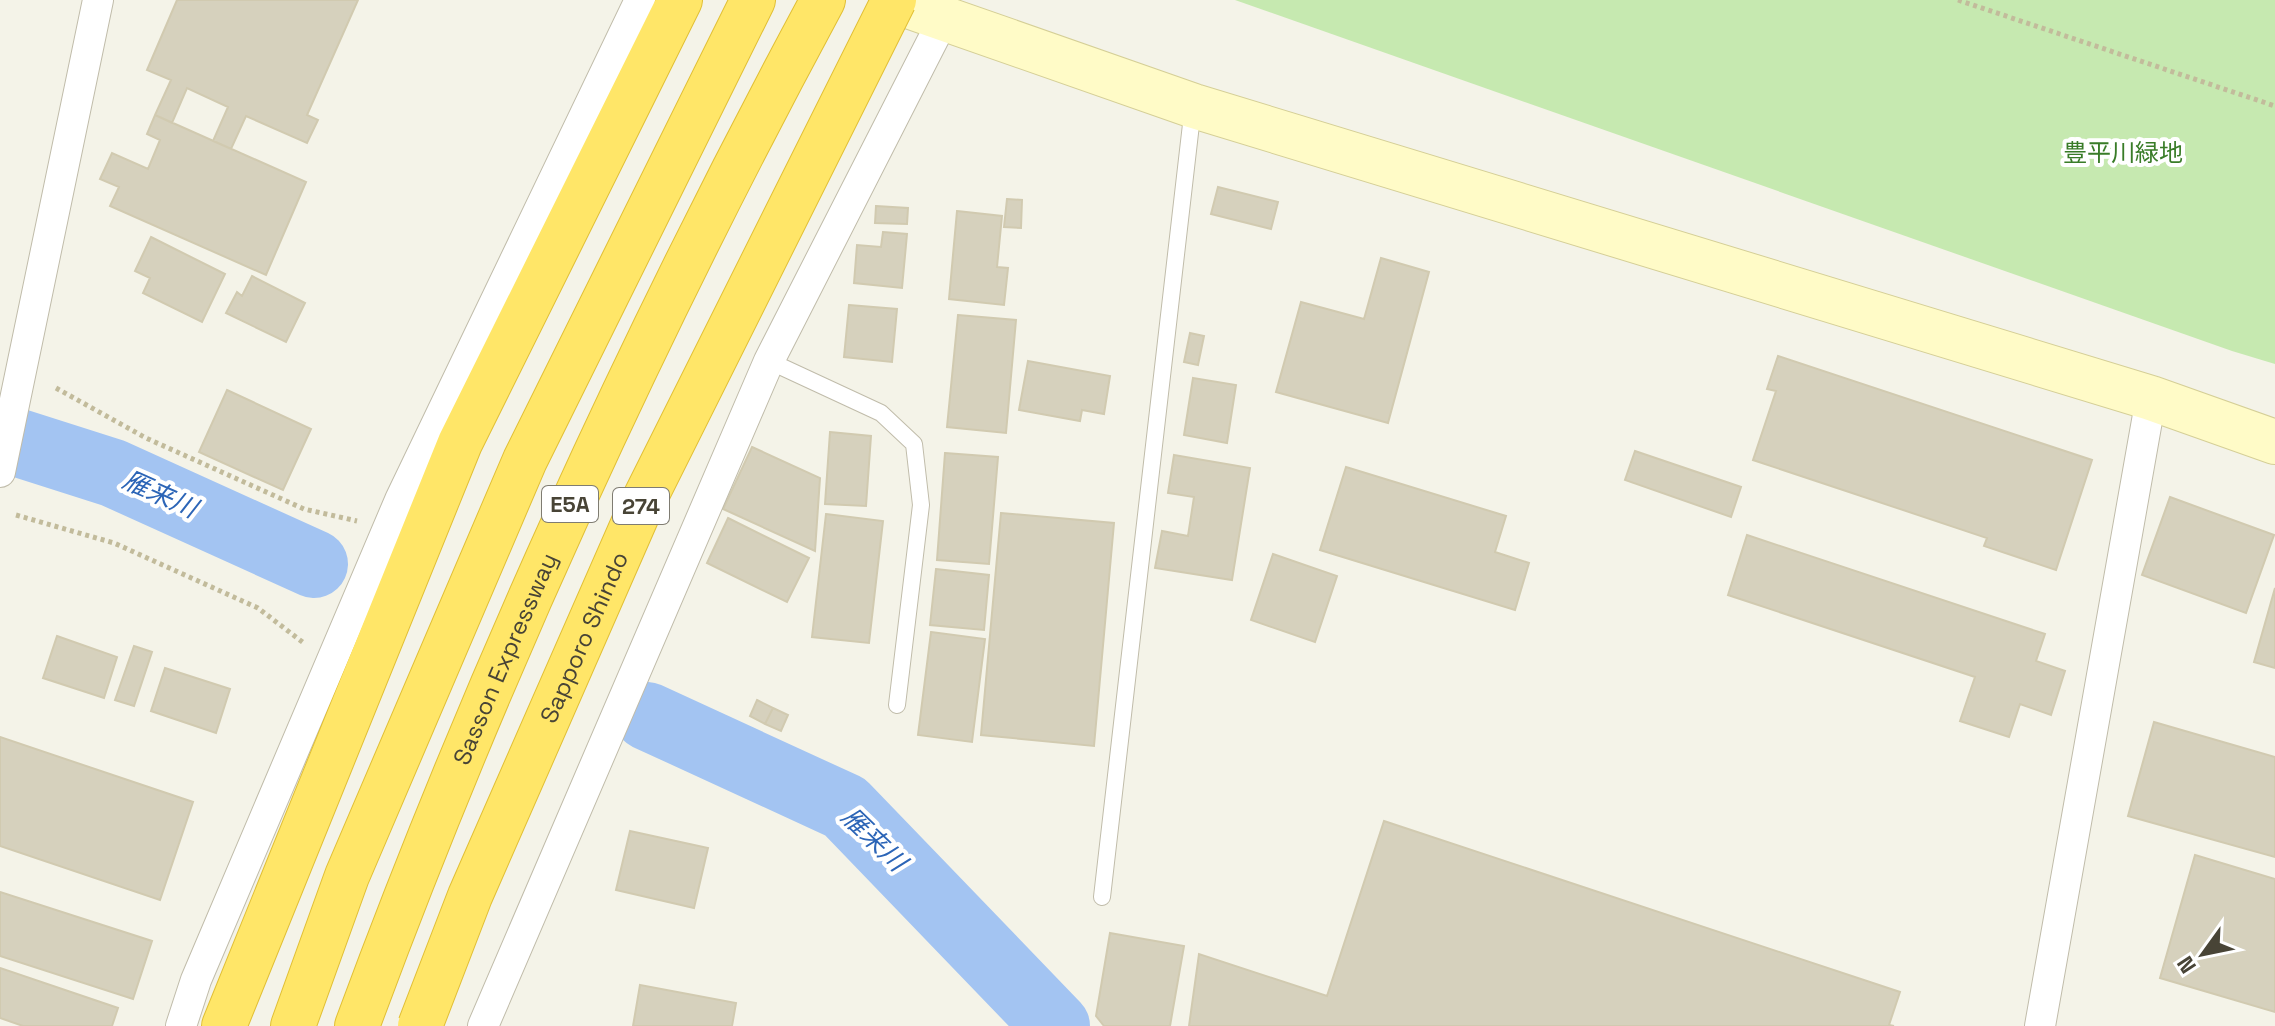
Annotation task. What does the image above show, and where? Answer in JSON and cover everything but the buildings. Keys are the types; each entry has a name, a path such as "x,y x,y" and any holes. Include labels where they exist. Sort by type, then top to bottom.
{"highway":[{"path":"224,1026 460,443 680,0"},
{"name":"E5A","path":"293,1026 347,876 525,460 753,0"},
{"name":"Sasson Expressway","path":"357,1026 409,885 579,484 657,318 823,0"},
{"name":"Sapporo Shindo","path":"420,1026 470,896 641,506 892,0"}],"street":[{"path":"0,472 98,0"},
{"path":"181,1026 196,980 386,533 640,0"},
{"path":"892,0 1194,106 2151,398 2275,442"},
{"path":"483,1026 769,361 944,18"},
{"path":"2040,1026 2151,398"}],"lane":[{"path":"1102,897 1194,106"},
{"path":"769,361 881,413 914,444 921,505 897,705"}],"path":[{"path":"1958,0 2275,106"},
{"path":"56,388 146,438 304,509 350,518 386,533"},
{"path":"16,515 114,543 258,608 330,664"}],"green space":[{"name":"豊平川緑地","path":"1235,0 2275,0 2275,364 2232,351"}],"waterway":[{"name":"雁来川","path":"0,437 113,473 314,564"},
{"name":"雁来川","path":"647,716 845,807 1056,1026"}]}
